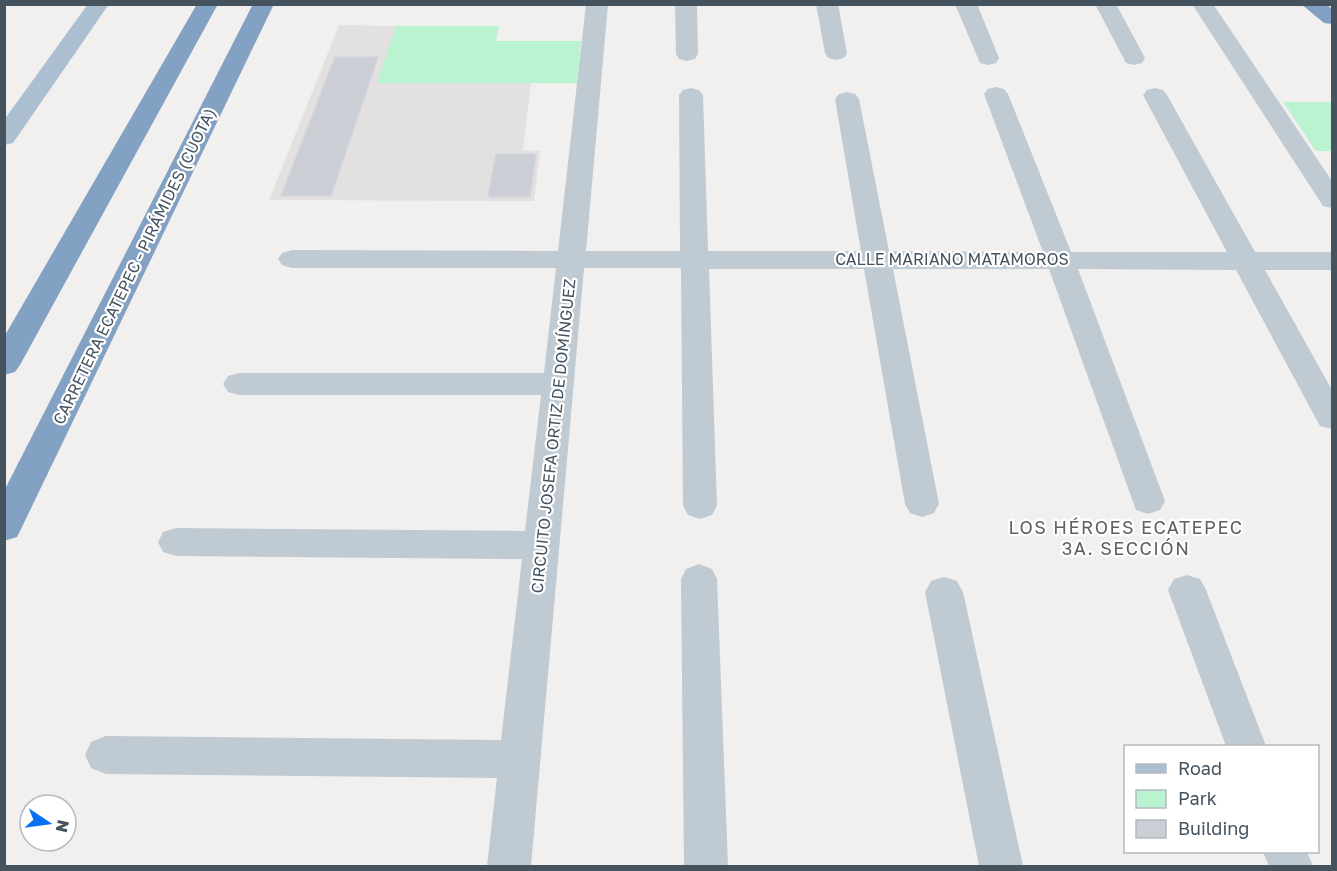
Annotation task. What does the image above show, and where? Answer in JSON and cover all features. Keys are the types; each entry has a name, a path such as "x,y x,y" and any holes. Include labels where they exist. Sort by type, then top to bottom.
{"highway":[{"path":"4,365 208,4"},
{"name":"CARRETERA ECATEPEC - PIRÁMIDES (CUOTA)","path":"4,527 264,4"},
{"path":"1311,4 1332,18"}],"main road":[{"path":"4,138 99,4"}],"street":[{"name":"CIRCUITO JOSEFA ORTIZ DE DOMÍNGUEZ","path":"509,867 597,4"},
{"path":"686,4 687,54"},
{"path":"827,4 836,53"},
{"path":"966,4 987,58"},
{"path":"1106,4 1134,58"},
{"path":"1202,4 1332,200"},
{"path":"996,94 1149,501"},
{"path":"691,95 700,506"},
{"path":"1155,95 1332,418"},
{"path":"847,99 922,504"},
{"name":"CALLE MARIANO MATAMOROS","path":"292,259 1332,261"},
{"path":"239,384 559,384"},
{"path":"176,542 542,545"},
{"path":"699,579 706,867"},
{"path":"1187,590 1245,745"},
{"path":"944,592 1001,867"},
{"path":"106,754 520,759"},
{"path":"1285,853 1291,867"}],"shaded area":[{"path":"339,25 396,26 378,83 531,83 523,150 540,151 534,201 269,200"}],"green space":[{"path":"396,26 499,26 496,41 581,41 577,83 377,83"},
{"path":"1283,102 1332,102 1332,151 1316,151"}],"building":[{"path":"335,57 378,57 331,196 281,196"},
{"path":"496,154 536,154 530,197 488,197"}],"district":[{"name":"LOS HÉROES ECATEPEC 3A. SECCIÓN","path":"1126,537"}]}
